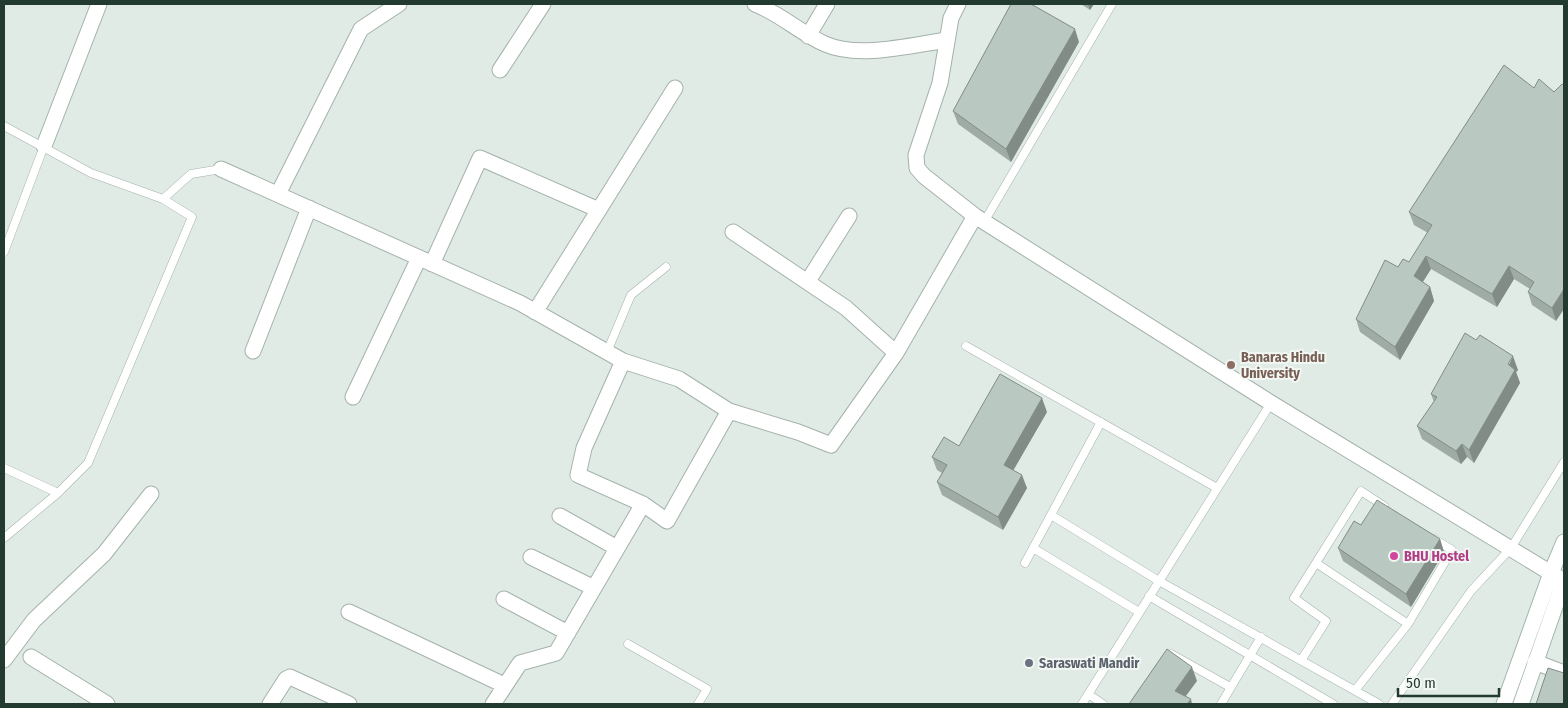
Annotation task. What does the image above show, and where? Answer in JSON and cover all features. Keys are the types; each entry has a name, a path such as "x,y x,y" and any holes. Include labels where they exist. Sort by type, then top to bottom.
{"street":[{"path":"44,146 100,4"},
{"path":"278,194 361,29 399,4"},
{"path":"500,70 543,4"},
{"path":"755,4 788,20 808,36 842,49 866,51 948,40"},
{"path":"808,36 827,4"},
{"path":"958,4 951,18 940,83 916,155 917,168 979,219 1271,403 1564,581 1522,704"},
{"path":"535,312 675,88"},
{"path":"352,397 480,158 598,210"},
{"path":"221,169 535,312 623,361 679,379 729,411 798,432 831,445 896,353 979,219"},
{"path":"253,351 309,208"},
{"path":"808,281 849,216"},
{"path":"733,232 846,308 896,353"},
{"path":"623,361 584,448 578,475 643,504 667,521 729,411"},
{"path":"4,660 40,614 104,554 151,494"},
{"path":"493,704 504,684 520,663 556,653 643,504"},
{"path":"560,516 617,548"},
{"path":"1504,704 1564,542"},
{"path":"531,557 594,588"},
{"path":"504,599 568,633"},
{"path":"349,612 504,684"},
{"path":"31,657 106,704"},
{"path":"1535,662 1564,673"},
{"path":"270,704 286,679 290,677 349,704"}],"lane":[{"path":"979,219 1112,4"},
{"path":"4,126 44,146 90,173 163,199 192,217 88,463 58,493 4,538"},
{"path":"4,252 44,146"},
{"path":"163,199 192,174 221,169"},
{"path":"607,352 631,295 666,267"},
{"path":"966,346 1217,488"},
{"path":"1082,704 1271,403"},
{"path":"1025,563 1101,422"},
{"path":"1392,704 1471,591 1511,548 1564,462"},
{"path":"4,468 58,493"},
{"path":"1302,660 1326,621 1294,598 1361,492 1394,513"},
{"path":"1051,515 1159,581 1380,704"},
{"path":"1356,689 1408,624 1452,550 1427,534"},
{"path":"1033,548 1139,612"},
{"path":"1316,563 1408,624"},
{"path":"1149,596 1333,704"},
{"path":"1221,704 1248,655 1261,637"},
{"path":"628,644 707,689 698,704"},
{"path":"1164,660 1168,652 1230,687"},
{"path":"1088,694 1103,704"}],"building":[{"path":"1011,4 1031,4 1075,29 1006,149 953,111"},
{"path":"1504,65 1534,88 1539,79 1554,92 1562,84 1564,85 1564,289 1552,308 1528,292 1534,282 1509,266 1492,294 1426,256 1414,276 1430,287 1395,347 1356,319 1385,260 1398,267 1403,259 1409,262 1432,225 1409,212"},
{"path":"1465,333 1476,340 1480,335 1513,356 1508,364 1515,370 1469,450 1462,444 1456,451 1417,426 1437,397 1431,394"},
{"path":"1000,374 1042,398 1004,465 1022,475 998,517 937,482 947,465 932,457 944,437 959,446"},
{"name":"BHU Hostel","path":"1377,500 1440,539 1406,594 1338,548 1354,521 1361,525"},
{"path":"1167,649 1192,667 1175,691 1191,699 1187,704 1129,704"},
{"path":"1548,668 1564,673 1564,704 1536,704"}],"place":[{"name":"Banaras Hindu University","path":"1231,365"},
{"name":"BHU Hostel","path":"1394,556"},
{"name":"Saraswati Mandir","path":"1029,663"}]}
